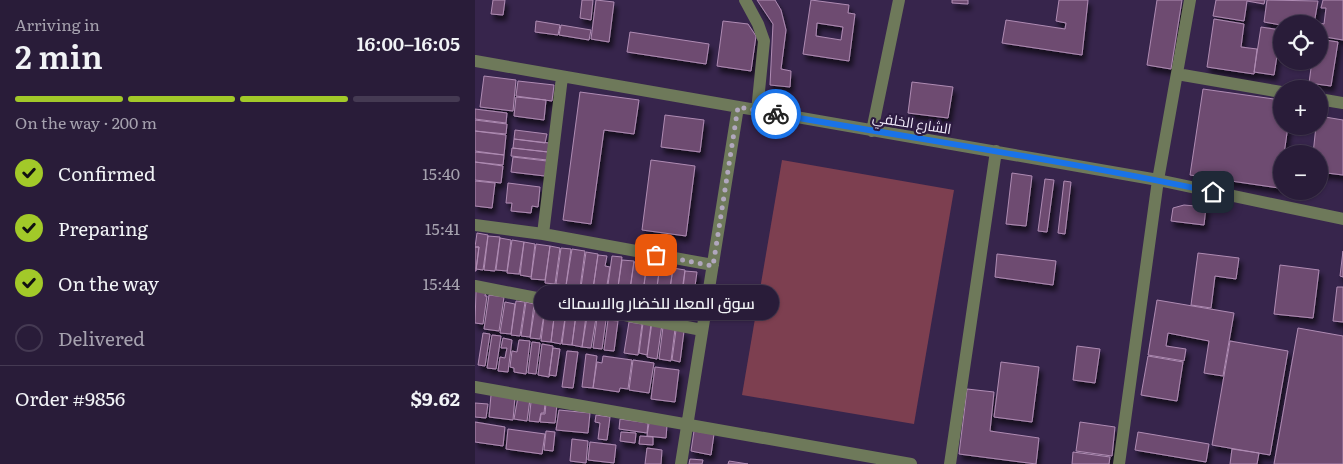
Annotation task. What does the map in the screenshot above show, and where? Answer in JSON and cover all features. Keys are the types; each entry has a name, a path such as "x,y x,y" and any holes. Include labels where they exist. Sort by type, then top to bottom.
{"street":[{"path":"745,0 758,24 764,41 757,110"},
{"path":"872,131 899,0"},
{"path":"1119,464 1158,180 1190,0"},
{"name":"الشارع الخلفي","path":"475,61 1158,180 1343,219"},
{"path":"1177,74 1273,91"},
{"path":"543,234 562,77"},
{"path":"1328,100 1343,103"},
{"path":"681,464 738,107"},
{"path":"950,464 996,151"},
{"path":"475,225 543,234 713,266"},
{"path":"475,286 702,330"},
{"path":"475,387 911,464"}],"shaded area":[{"path":"782,160 954,190 914,424 742,395"}],"building":[{"path":"493,0 505,0 503,15 491,14"},
{"path":"582,0 593,0 591,20 580,18"},
{"path":"596,0 614,2 609,42 591,39"},
{"path":"757,0 775,0 781,10 786,30 781,69 791,71 790,87 770,85 773,24"},
{"path":"811,0 849,5 848,13 855,14 849,61 803,54","holes":["817,23 843,27 841,40 816,36"]},
{"path":"952,0 968,0 968,4 952,3"},
{"path":"1059,0 1088,0 1082,55 1002,43 1006,20 1065,29 1066,23 1056,21"},
{"path":"1157,0 1182,0 1171,69 1147,65"},
{"path":"1216,0 1265,0 1264,4 1247,1 1244,21 1213,16"},
{"path":"1267,0 1318,1 1316,15 1273,15 1273,24 1264,22"},
{"path":"1323,0 1343,0 1343,40 1328,38 1328,15 1325,15 1326,8 1321,8"},
{"path":"1214,19 1244,24 1241,47 1257,49 1254,74 1207,67"},
{"path":"536,21 560,25 558,35 535,32"},
{"path":"723,21 748,24 756,36 751,71 717,66"},
{"path":"561,25 591,30 589,40 559,35"},
{"path":"1261,27 1273,29 1274,75 1254,72"},
{"path":"630,32 709,44 706,64 627,52"},
{"path":"1328,40 1338,42 1331,86 1328,86 1328,80 1309,80 1311,70 1328,70"},
{"path":"484,76 516,80 513,111 480,107"},
{"path":"518,81 554,85 552,101 516,96"},
{"path":"912,82 953,87 948,118 908,113"},
{"path":"1203,89 1273,99 1273,135 1287,135 1285,145 1273,145 1273,187 1190,175"},
{"path":"580,92 639,100 634,134 604,130 591,224 563,220"},
{"path":"516,97 546,100 544,120 514,116"},
{"path":"475,109 507,113 506,123 475,119"},
{"path":"665,115 704,120 700,152 661,147"},
{"path":"1328,118 1343,120 1343,175 1328,173 1328,145 1314,145 1315,135 1328,135"},
{"path":"475,120 507,124 506,134 475,131"},
{"path":"515,130 547,134 545,143 514,139"},
{"path":"475,131 506,135 504,155 475,151"},
{"path":"514,139 549,143 548,152 513,148"},
{"path":"512,148 548,152 547,160 511,156"},
{"path":"475,152 504,155 503,165 475,162"},
{"path":"513,157 547,161 545,176 511,172"},
{"path":"651,160 695,166 686,236 642,230"},
{"path":"475,162 503,166 501,183 475,180"},
{"path":"1012,173 1032,176 1026,226 1006,224"},
{"path":"1045,179 1054,180 1047,232 1038,231"},
{"path":"475,181 495,183 492,208 475,206"},
{"path":"1064,181 1071,182 1065,234 1058,233"},
{"path":"508,183 540,187 538,207 532,206 531,213 511,211 512,203 506,203"},
{"path":"1184,205 1206,207 1204,225 1171,221 1173,208"},
{"path":"477,233 488,235 483,270 476,269 479,247 475,247"},
{"path":"488,236 500,237 495,271 484,270"},
{"path":"500,238 511,240 507,271 496,270"},
{"path":"512,240 524,242 519,274 507,273"},
{"path":"524,242 535,244 531,277 520,275"},
{"path":"536,244 550,246 545,280 531,279"},
{"path":"550,246 560,248 555,284 545,283"},
{"path":"475,247 479,247 476,271 475,271"},
{"path":"561,248 571,249 566,285 556,284"},
{"path":"572,249 585,251 580,288 566,286"},
{"path":"1343,251 1343,277 1340,276"},
{"path":"586,252 598,254 593,289 581,287"},
{"path":"1198,253 1239,258 1236,279 1215,276 1211,308 1191,305"},
{"path":"997,254 1056,261 1053,285 995,277"},
{"path":"598,255 607,256 605,266 610,267 606,291 593,289"},
{"path":"612,256 622,257 617,294 607,292"},
{"path":"622,260 634,261 629,296 617,294"},
{"path":"634,262 647,263 642,299 629,297"},
{"path":"647,263 660,265 655,301 642,300"},
{"path":"660,265 673,267 668,303 655,302"},
{"path":"1280,265 1319,270 1313,318 1274,314"},
{"path":"673,268 685,270 680,305 668,303"},
{"path":"685,271 697,272 692,307 681,305"},
{"path":"1337,287 1343,287 1343,322 1333,321"},
{"path":"476,290 486,291 483,324 475,323"},
{"path":"489,295 504,297 499,331 484,329"},
{"path":"1157,300 1234,313 1223,376 1204,373 1209,341 1168,333 1166,346 1186,349 1184,361 1148,355"},
{"path":"516,301 525,302 520,336 511,335"},
{"path":"505,302 515,304 511,334 500,333"},
{"path":"526,302 534,304 530,337 521,336"},
{"path":"535,307 545,308 540,339 530,338"},
{"path":"545,309 555,310 551,342 541,341"},
{"path":"555,310 566,312 561,344 551,342"},
{"path":"566,313 576,314 572,345 562,344"},
{"path":"576,315 586,316 582,347 572,345"},
{"path":"587,317 596,318 591,348 582,347"},
{"path":"597,318 606,320 602,349 593,348"},
{"path":"608,320 618,321 614,351 604,350"},
{"path":"629,322 642,324 638,355 624,353"},
{"path":"652,322 662,324 657,359 647,357"},
{"path":"643,323 651,324 647,355 639,353"},
{"path":"663,327 675,329 671,361 659,359"},
{"path":"1298,328 1343,336 1343,464 1274,464"},
{"path":"676,330 684,331 680,362 672,360"},
{"path":"483,333 490,334 485,366 478,365"},
{"path":"492,335 501,336 496,369 487,368"},
{"path":"503,338 512,340 508,372 498,371 500,357 505,358 507,348 501,348"},
{"path":"519,340 530,341 526,374 514,372 514,368 510,367 512,351 517,352"},
{"path":"1230,341 1288,351 1270,455 1212,445"},
{"path":"532,342 540,343 536,374 528,373"},
{"path":"542,344 553,346 549,377 538,375"},
{"path":"1077,346 1100,349 1095,383 1073,380"},
{"path":"553,348 560,349 556,376 549,375"},
{"path":"567,351 578,352 573,388 562,387"},
{"path":"586,354 597,356 593,388 582,387"},
{"path":"603,356 632,360 628,389 620,388 619,392 593,388 597,362 602,363"},
{"path":"1148,356 1183,362 1177,401 1141,395"},
{"path":"633,360 654,363 649,393 629,390"},
{"path":"1001,362 1039,367 1032,422 994,417"},
{"path":"655,367 679,370 675,402 651,399"},
{"path":"967,389 994,392 990,431 1039,438 1036,464 959,454"},
{"path":"491,395 515,397 513,420 489,417"},
{"path":"518,397 530,399 527,421 514,419"},
{"path":"531,402 545,404 544,413 541,413 539,422 529,421"},
{"path":"475,403 488,404 486,418 475,417"},
{"path":"546,403 557,404 555,423 540,422 541,414 545,414"},
{"path":"559,410 590,413 588,433 556,430"},
{"path":"596,415 610,417 607,440 598,439 600,423 595,422"},
{"path":"620,419 648,423 647,433 619,429"},
{"path":"475,422 505,427 503,446 475,442"},
{"path":"1080,422 1115,427 1112,456 1076,451"},
{"path":"649,423 667,425 666,438 647,436"},
{"path":"508,429 545,434 542,454 506,449"},
{"path":"546,431 555,432 553,451 544,450"},
{"path":"694,431 714,434 711,455 691,451"},
{"path":"621,432 636,433 635,443 620,441"},
{"path":"1138,432 1209,444 1206,462 1135,450"},
{"path":"640,436 653,437 653,445 639,444"},
{"path":"572,439 588,441 586,463 570,461"},
{"path":"590,442 616,445 614,463 588,460"},
{"path":"647,448 662,450 661,464 645,464"},
{"path":"1232,449 1259,453 1257,464 1230,464"},
{"path":"1073,452 1110,457 1109,464 1072,464"},
{"path":"690,459 703,460 702,464 689,464"},
{"path":"729,461 748,464 728,464"}],"way so far":[{"path":"656,255 713,266 738,107 776,114"}],"place":[{"name":"سوق المعلا للخضار والاسماك","path":"656,255"}],"route":[{"path":"776,114 996,151 1158,180 1213,192"}]}
